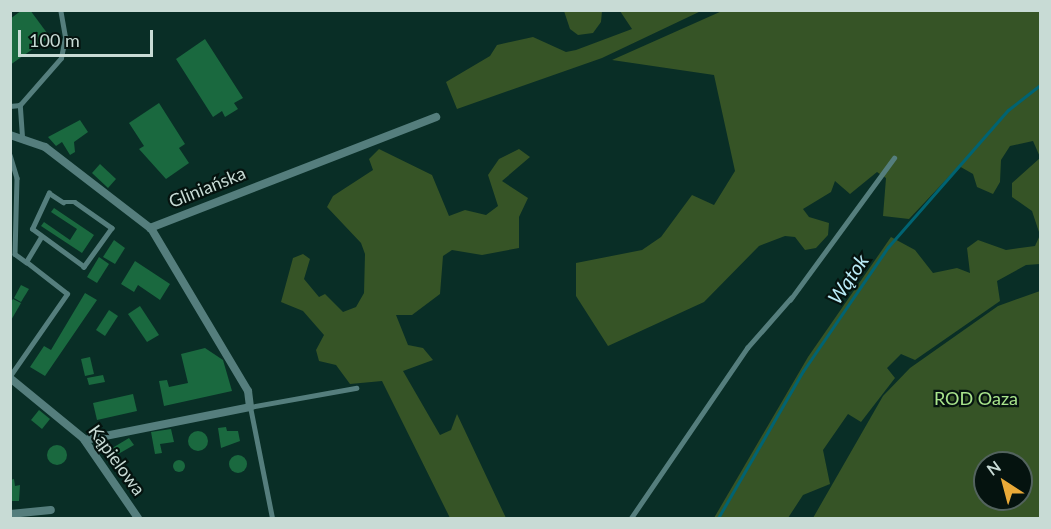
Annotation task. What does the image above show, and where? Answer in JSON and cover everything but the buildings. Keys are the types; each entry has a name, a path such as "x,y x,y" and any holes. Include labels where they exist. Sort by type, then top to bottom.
{"street":[{"name":"Gliniańska","path":"151,228 436,117"},
{"path":"10,135 22,137 45,147 107,199 151,228 248,391 250,407 85,440"},
{"name":"Kąpielowa","path":"10,377 57,412 85,440 138,519"},
{"path":"10,514 51,510"}],"lane":[{"path":"10,106 20,105 61,58 65,38 60,10"},
{"path":"20,105 22,137"},
{"path":"10,155 17,178 15,254 67,294 10,377"},
{"path":"631,519 747,348 777,317 894,158"},
{"path":"49,193 63,202 75,202 112,228 84,267 41,237 32,230 49,193"},
{"path":"26,262 41,237"},
{"path":"272,519 250,407 356,388"}],"green space":[{"path":"564,11 602,11 601,22 593,33 578,35 570,29"},
{"path":"620,11 701,11 602,58 457,109 446,82 490,56 497,45 533,37 566,52 576,50 632,29"},
{"path":"722,11 1040,11 1040,157 1033,141 1010,146 1001,160 1000,182 993,194 977,187 973,174 959,166 909,219 883,216 886,178 877,172 850,194 835,181 831,192 803,209 809,217 829,223 828,235 816,248 805,250 795,237 785,236 759,246 704,302 608,346 576,296 576,263 642,250 661,237 692,195 714,205 735,171 714,75 612,60"},
{"path":"379,149 432,175 449,216 465,210 486,215 498,206 488,175 499,159 519,149 530,157 502,181 528,198 519,217 519,248 482,255 452,250 443,256 440,294 412,315 396,315 408,345 423,348 433,360 403,371 440,435 451,430 457,414 506,518 450,518 382,381 350,384 336,365 319,361 316,350 324,335 303,311 281,302 293,258 303,254 310,259 304,279 319,297 325,294 343,312 356,307 364,293 365,254 361,243 327,207 333,196 373,170 369,159"},
{"path":"1040,158 1040,235 1032,211 1012,197 1012,183"},
{"path":"1040,235 1040,264 1026,265 997,281 1000,301 915,360 901,354 887,368 895,378 861,422 848,414 823,450 830,484 803,495 788,518 714,518 808,357 891,237 915,250 933,273 957,268 970,273 967,248 978,240 1006,250 1035,246"},
{"name":"ROD Oaza","path":"1040,291 1040,518 813,518 883,396 910,368 998,306"}],"waterway":[{"name":"Wątok","path":"718,518 803,371 888,247 1008,110 1040,85"}]}
